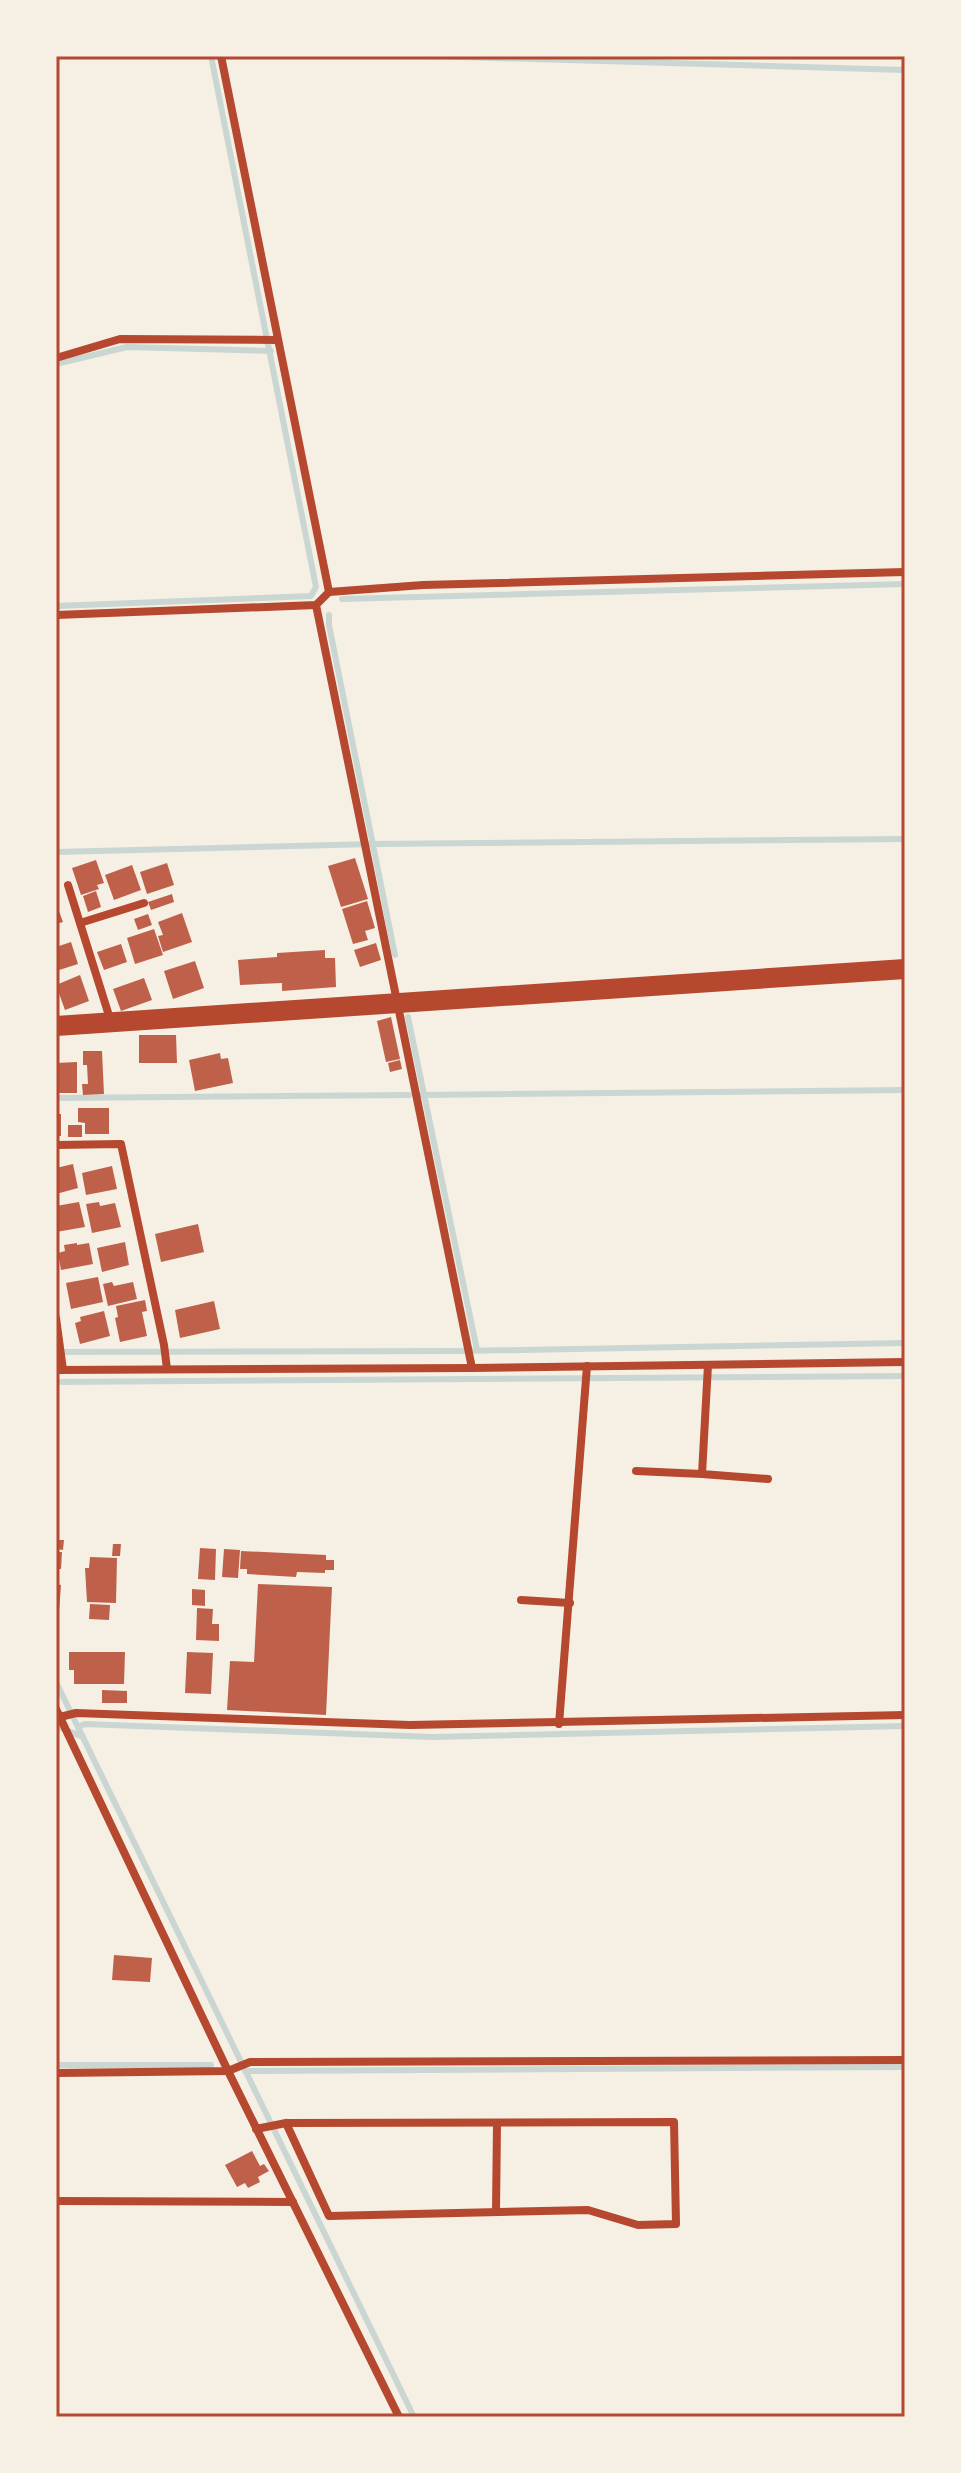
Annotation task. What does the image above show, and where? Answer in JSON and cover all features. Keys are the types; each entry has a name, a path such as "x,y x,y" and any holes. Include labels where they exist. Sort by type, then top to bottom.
{"main road":[{"path":"56,1026 905,969"}],"street":[{"path":"221,57 272,340 329,592"},
{"path":"56,358 120,339 272,340"},
{"path":"56,615 316,605 329,592 423,585 905,572"},
{"path":"316,605 472,1368"},
{"path":"68,885 111,1022"},
{"path":"80,923 144,903"},
{"path":"56,1145 121,1144 167,1364"},
{"path":"56,1318 63,1358 60,1370 167,1364 587,1370 905,1362"},
{"path":"702,1474 707,1368"},
{"path":"559,1724 587,1370"},
{"path":"636,1471 768,1479"},
{"path":"521,1600 570,1603"},
{"path":"399,2417 293,2202 261,2128 228,2071 70,1738 64,1716 410,1725 905,1715"},
{"path":"56,2073 228,2071 250,2062 905,2060"},
{"path":"261,2128 282,2124 674,2122 676,2224 638,2225 588,2210 329,2216 282,2124"},
{"path":"496,2212 497,2123"},
{"path":"56,2201 293,2202"}],"building":[{"path":"355,858 368,899 341,907 328,866"},
{"path":"96,860 104,883 97,885 99,889 81,895 72,868"},
{"path":"167,863 174,885 147,894 140,872"},
{"path":"132,865 141,890 114,900 105,875"},
{"path":"96,891 101,907 88,912 83,896"},
{"path":"172,894 174,902 151,910 148,902"},
{"path":"367,901 375,928 365,931 368,940 353,944 342,909"},
{"path":"56,903 63,922 56,924"},
{"path":"182,913 192,942 163,952 158,936 163,935 158,922"},
{"path":"148,914 152,925 138,930 134,919"},
{"path":"154,929 163,955 135,964 127,938"},
{"path":"71,942 78,964 56,971 56,947"},
{"path":"376,943 381,960 360,967 354,950"},
{"path":"121,944 127,962 104,970 97,952"},
{"path":"325,950 325,958 335,958 336,987 282,991 282,983 240,985 238,960 277,957 277,953"},
{"path":"195,961 204,988 173,999 164,971"},
{"path":"80,975 89,1001 65,1010 56,985"},
{"path":"144,978 152,1000 121,1011 113,989"},
{"path":"391,1017 400,1059 386,1062 377,1021"},
{"path":"139,1035 176,1035 177,1063 139,1063"},
{"path":"83,1051 102,1051 104,1094 83,1095 82,1084 88,1084"},
{"path":"220,1053 221,1059 228,1058 233,1083 195,1091 189,1060"},
{"path":"400,1060 402,1069 390,1072 388,1063"},
{"path":"77,1062 77,1093 56,1093 56,1063"},
{"path":"78,1108 109,1108 109,1134 85,1134 85,1123 78,1122"},
{"path":"56,1114 61,1114 61,1136 56,1136"},
{"path":"68,1125 82,1125 82,1137 68,1137"},
{"path":"73,1164 78,1188 56,1194 56,1168"},
{"path":"112,1166 117,1189 86,1195 82,1173"},
{"path":"79,1202 85,1227 56,1232 56,1206"},
{"path":"99,1202 100,1206 115,1203 121,1227 92,1233 86,1204"},
{"path":"198,1224 204,1252 161,1262 155,1234"},
{"path":"125,1242 129,1265 102,1272 97,1248"},
{"path":"89,1243 93,1264 61,1270 58,1253 65,1251 64,1245"},
{"path":"98,1277 103,1302 71,1309 66,1283"},
{"path":"112,1282 114,1286 133,1282 137,1299 108,1306 103,1284"},
{"path":"145,1300 147,1311 142,1312 147,1336 120,1342 116,1306"},
{"path":"214,1301 220,1329 180,1338 175,1310"},
{"path":"104,1311 110,1336 80,1344 75,1323 81,1321 80,1317"},
{"path":"56,1540 64,1540 63,1550 56,1549"},
{"path":"113,1544 121,1544 120,1556 112,1556"},
{"path":"200,1548 216,1549 215,1580 198,1579"},
{"path":"224,1549 240,1550 238,1578 222,1577"},
{"path":"241,1551 326,1555 326,1560 334,1560 334,1570 325,1570 325,1573 297,1572 296,1577 247,1574 247,1569 240,1569"},
{"path":"56,1552 62,1552 61,1569 56,1569"},
{"path":"90,1557 117,1558 116,1603 87,1602 85,1568 89,1568"},
{"path":"56,1584 61,1585 59,1611 56,1611"},
{"path":"258,1584 332,1587 326,1715 227,1710 230,1661 254,1662"},
{"path":"192,1589 205,1590 205,1606 192,1605"},
{"path":"90,1604 110,1605 109,1620 89,1619"},
{"path":"197,1608 213,1609 212,1624 219,1624 219,1641 196,1640"},
{"path":"69,1652 125,1652 124,1684 74,1684 74,1670 69,1670"},
{"path":"187,1652 213,1653 211,1694 185,1693"},
{"path":"102,1690 127,1691 127,1703 102,1703"},
{"path":"114,1955 152,1958 150,1982 112,1980"},
{"path":"252,2151 260,2166 264,2164 269,2171 258,2177 260,2182 248,2188 245,2183 237,2187 225,2165"}],"waterway":[{"path":"56,606 311,596 316,587 211,56"},
{"path":"429,56 905,70"},
{"path":"56,364 127,347 271,351"},
{"path":"342,599 905,584"},
{"path":"329,615 395,955"},
{"path":"56,852 373,844 905,839"},
{"path":"408,1017 477,1350"},
{"path":"421,1095 905,1090"},
{"path":"56,1098 409,1095"},
{"path":"56,1352 460,1351 905,1343"},
{"path":"56,1382 905,1376"},
{"path":"56,1682 414,2417"},
{"path":"78,1727 85,1724 432,1737 905,1726"},
{"path":"56,1726 83,1737"},
{"path":"56,2065 211,2065"},
{"path":"245,2071 905,2067"}]}
